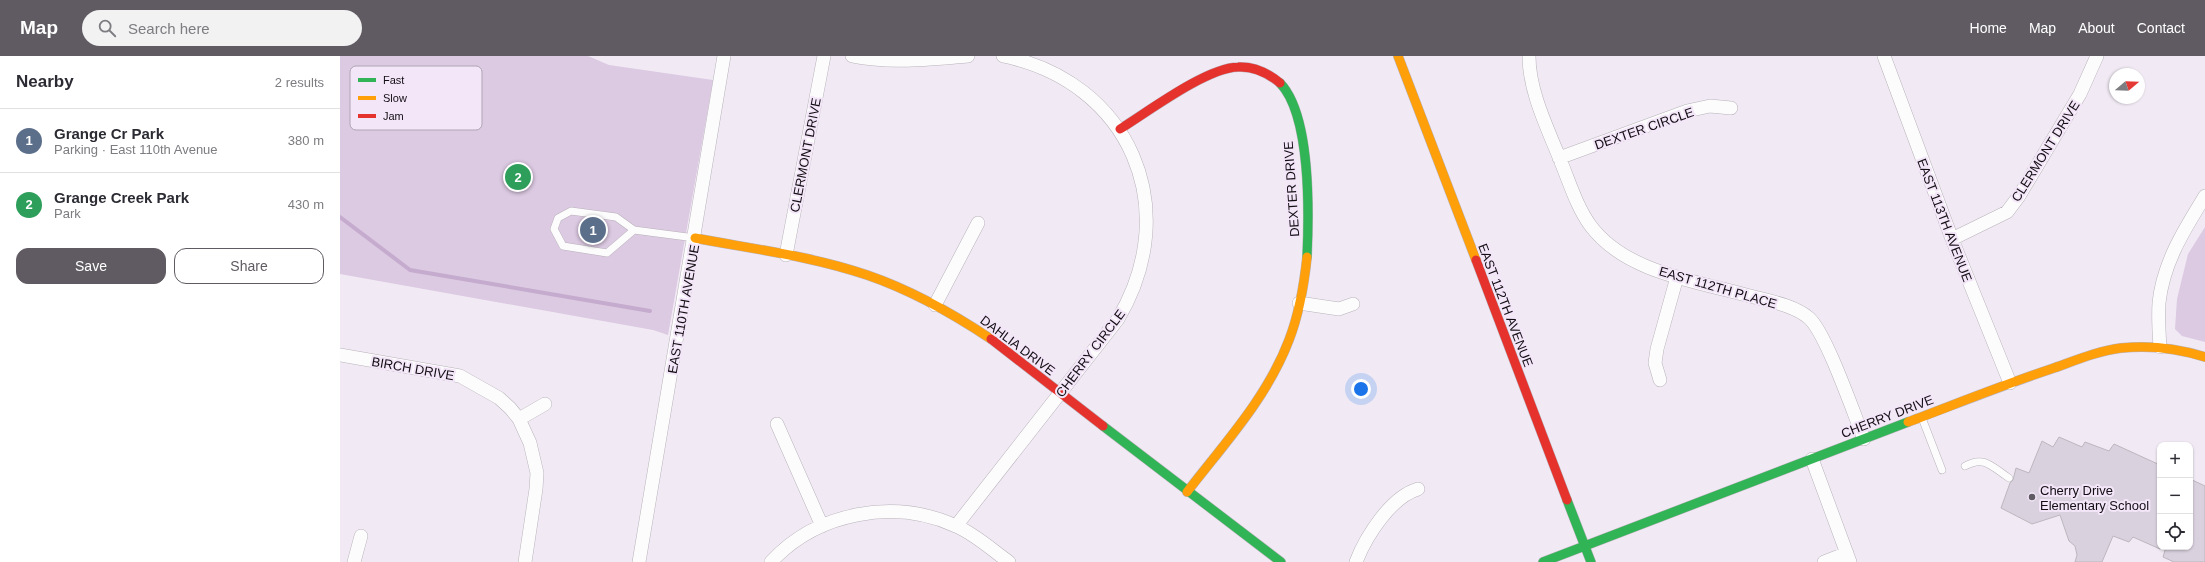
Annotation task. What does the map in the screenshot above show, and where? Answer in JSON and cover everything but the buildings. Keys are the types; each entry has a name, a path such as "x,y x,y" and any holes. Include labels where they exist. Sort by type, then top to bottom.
{"street":[{"name":"EAST 110TH AVENUE","path":"639,562 695,238 724,56"},
{"name":"CLERMONT DRIVE","path":"786,255 824,56"},
{"path":"852,56 896,60 968,56"},
{"name":"CHERRY CIRCLE","path":"956,526 1118,319 1134,289 1142,261 1146,236 1146,199 1134,160 1120,129 1097,103 1075,85 1030,63 1003,56"},
{"name":"EAST 112TH AVENUE","path":"1398,56 1591,562"},
{"name":"EAST 112TH PLACE","path":"1529,56 1531,77 1535,93 1559,158 1584,215 1597,233 1623,254 1652,269 1777,304 1808,317 1817,328 1826,346 1864,439"},
{"name":"EAST 113TH AVENUE","path":"1884,56 1952,239 2010,383"},
{"name":"CLERMONT DRIVE","path":"1952,239 2007,212 2019,196 2080,94 2097,56"},
{"name":"DEXTER DRIVE","path":"1120,129 1170,99 1227,69 1237,67 1255,69 1273,78 1283,86 1290,95 1297,114 1308,211 1307,259 1299,303 1284,352 1264,389 1248,414 1187,492"},
{"name":"DEXTER CIRCLE","path":"1559,158 1687,111 1710,106 1731,108"},
{"path":"2160,347 2159,304 2165,272 2176,243 2205,196"},
{"path":"936,306 978,223"},
{"name":"DAHLIA DRIVE","path":"695,238 820,261 870,276 914,293 970,324 994,341 1187,492 1281,562"},
{"path":"1660,380 1655,363 1657,349 1677,277"},
{"path":"1299,303 1339,309 1353,304"},
{"name":"CHERRY DRIVE","path":"1585,546 2010,383 2099,352 2121,348 2160,347 2180,349 2205,357"},
{"name":"BIRCH DRIVE","path":"340,355 460,376 499,398 519,419 530,443 537,473 525,562"},
{"path":"519,419 545,404"},
{"path":"777,424 822,526"},
{"path":"1812,458 1848,558 1824,562"},
{"path":"1356,562 1366,541 1392,506 1405,495 1418,489"},
{"path":"771,562 787,546 822,526 856,514 891,512 919,515 956,526 1009,562"},
{"path":"354,562 361,536"},
{"path":"1543,562 1585,546"}],"lane":[{"path":"634,230 607,253 563,246 554,229 558,218 571,211 616,217 634,230 695,238"},
{"path":"1922,418 1942,470"},
{"path":"1965,466 1974,461 1984,461 2009,478"}],"shaded area":[{"path":"340,56 588,56 609,65 713,80 668,335 653,330 340,274"},
{"path":"2205,227 2205,342 2182,336 2175,329 2177,299 2188,254"}],"waterway":[{"path":"340,217 410,270 650,311"}],"traffic: fast":[{"path":"1280,83 1290,98 1298,118 1303,141 1308,191 1307,257"},
{"path":"1543,562 1908,422"},
{"path":"1103,426 1281,562"},
{"path":"1567,500 1591,562"}],"traffic: slow":[{"path":"1398,56 1476,260"},
{"path":"695,238 803,258 846,268 867,275 931,303 991,339"},
{"path":"1187,492 1244,420 1257,401 1280,361 1293,330 1303,289 1307,257"},
{"path":"1908,422 2033,375 2112,349 2132,347 2163,348 2184,351 2205,357"}],"traffic: jam":[{"path":"1120,129 1194,82 1225,69 1238,67 1255,69 1266,73 1280,83"},
{"path":"1476,260 1567,500"},
{"path":"991,339 1103,426"}],"place":[{"name":"Grange Creek Park","path":"518,177"},
{"name":"Grange Cr Park","path":"593,230"},
{"name":"Cherry Drive Elementary School","path":"2032,497"}]}
